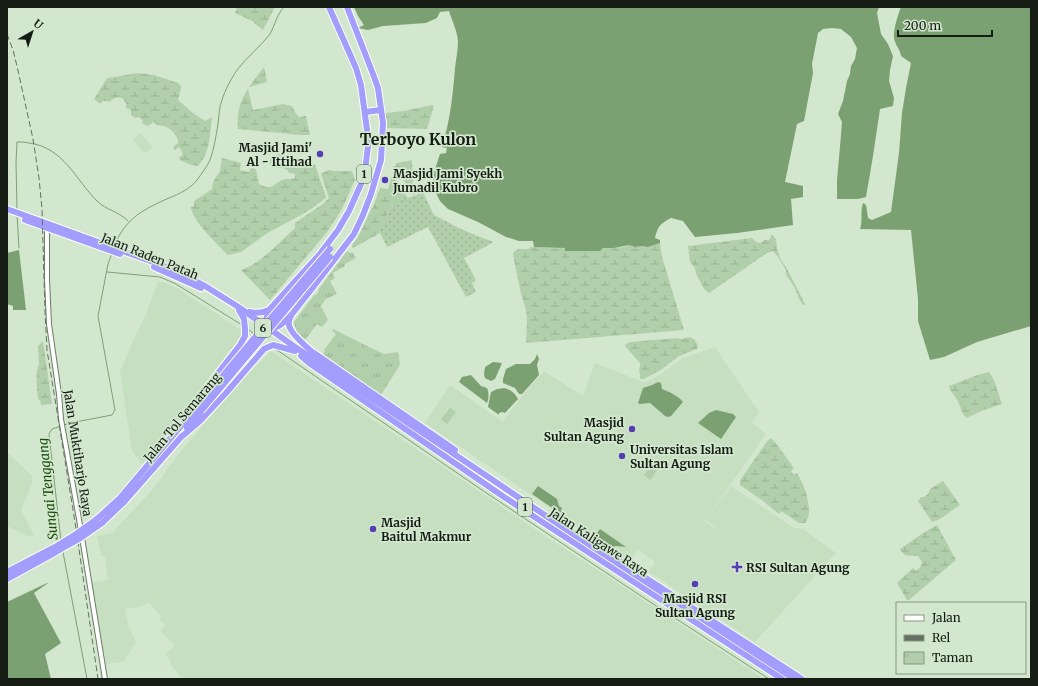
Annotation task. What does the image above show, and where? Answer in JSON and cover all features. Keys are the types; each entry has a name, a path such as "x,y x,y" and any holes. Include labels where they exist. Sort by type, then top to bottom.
{"highway":[{"name":"1","path":"347,7 378,88 383,133 381,160 376,180 366,206 358,226 350,240 288,321 289,328 294,334 347,383"},
{"name":"1","path":"269,310 318,255 344,222 362,184 365,172 368,146 361,85 356,68 330,8"},
{"path":"365,112 381,110"},
{"path":"7,209 47,228"},
{"path":"7,213 18,215"},
{"name":"Jalan Raden Patah","path":"18,215 40,221 91,242"},
{"name":"Jalan Raden Patah","path":"47,228 108,248 158,268 204,289 239,308 266,326"},
{"name":"Jalan Tol Semarang","path":"7,579 56,549 76,534 100,521 124,502 180,438 199,409 271,318 330,248 338,230"},
{"name":"Jalan Tol Semarang","path":"100,521 174,434 199,409 330,256 350,240"},
{"path":"239,308 256,314 269,310"},
{"path":"174,434 191,409 240,345 245,336 245,322 239,308"},
{"name":"Jalan Raden Patah","path":"239,308 278,343"},
{"path":"266,326 269,310"},
{"path":"253,321 273,328 283,324 292,314"},
{"name":"1","path":"266,326 278,343"},
{"path":"266,326 347,383"},
{"path":"180,438 200,421 266,348 278,343"},
{"name":"Jalan Kaligawe Raya","path":"278,343 295,351 794,679"},
{"path":"314,353 568,531"},
{"path":"301,356 499,494 782,679"},
{"name":"Jalan Kaligawe Raya","path":"347,383 568,531"},
{"name":"Jalan Tol Semarang","path":"7,572 56,549"},
{"path":"653,587 802,679"},
{"name":"Jalan Kaligawe Raya","path":"653,587 788,679"}],"street":[{"name":"Jalan Muktiharjo Raya","path":"47,228 49,324 61,419 105,679"}],"shaded area":[{"path":"354,7 879,7 877,13 881,34 888,44 893,56 889,81 894,98 893,106 880,109 866,197 858,199 837,199 837,180 842,122 838,114 843,101 847,81 851,66 855,59 857,48 851,37 841,29 823,29 818,33 812,64 813,73 804,121 797,124 785,182 803,186 803,197 791,199 793,225 695,237 683,221 671,218 662,224 657,231 655,238 660,240 660,243 648,247 635,247 629,245 614,248 603,248 600,251 565,251 565,248 534,247 533,241 519,241 506,237 478,222 448,209 440,201 434,189 433,181 435,169 440,154 446,153 447,148 442,147 451,108 458,48 457,33 449,11 440,12 437,18 426,23 383,26 368,30 358,28 364,25"},
{"path":"901,7 1031,7 1031,326 977,342 944,357 930,360 918,321 918,299 911,230 860,229 863,203 866,205 868,218 872,220 891,212 899,153 902,113 911,63 901,56 894,38 897,18"},
{"path":"141,133 153,148 146,153 144,153 133,140"},
{"path":"19,250 26,310 13,310 13,306 7,304 7,253"},
{"path":"158,281 180,290 244,332 206,384 142,464 132,451 120,372 147,312"},
{"name":"Universitas Islam Sultan Agung","path":"715,347 759,412 752,423 766,434 705,521 716,529 715,531 717,528 706,520 731,486 794,528 803,529 836,553 755,642 649,572 655,562 638,550 629,561 425,423 450,385 503,422 522,396 544,371 583,396 595,363 643,382 661,374 683,358"},
{"path":"271,351 545,536 764,679 182,679 171,665 165,654 175,646 160,630 165,625 159,619 161,616 150,604 147,603 142,606 125,609 128,624 136,643 124,661 106,664 92,584 108,580 105,556 101,556 97,536 112,533 153,489 177,456 209,418 248,374"},
{"path":"537,354 539,359 537,365 539,375 522,394 519,394 515,388 503,383 506,369 516,364 530,364 535,359"},
{"path":"493,362 502,363 495,379 491,381 485,378 484,374 485,367"},
{"path":"471,375 481,386 487,388 487,403 459,382 462,377"},
{"path":"658,382 661,383 662,389 674,394 683,402 671,416 668,417 650,403 638,403 643,388"},
{"path":"504,388 512,392 518,399 505,413 499,413 499,415 488,407 491,392"},
{"path":"716,410 733,414 736,417 721,439 698,423 709,413"},
{"path":"7,452 33,477 21,510 34,535 30,537 7,526"},
{"path":"538,486 557,499 559,506 562,508 561,514 532,494"},
{"path":"600,529 626,547 612,547 595,536"},
{"path":"47,583 34,593 61,643 45,654 51,679 7,679 7,602"}],"green space":[{"path":"237,7 275,7 263,30 252,21 235,13"},
{"path":"264,67 267,82 248,89 253,110 283,104 292,106 299,117 306,116 310,135 238,129 239,111 244,95 248,88"},
{"path":"138,73 154,75 178,83 181,88 178,100 205,121 212,117 210,136 205,156 198,166 179,160 183,154 179,147 175,150 173,147 178,143 178,139 172,130 164,126 157,125 154,122 147,126 142,123 143,121 139,117 135,118 131,115 131,110 126,108 126,103 122,98 113,99 110,102 104,101 100,104 94,99 107,78"},
{"path":"432,105 434,106 427,129 387,128 385,113 404,111"},
{"path":"278,154 287,156 305,167 310,163 315,165 326,197 308,211 266,234 241,252 228,255 201,226 192,213 191,207 194,206 194,201 212,189 213,182 220,171 222,158 241,163 240,170 249,172 251,168 256,169 259,184 263,186 269,187 282,180 295,178 295,174 289,173 285,169 272,166 270,164 272,156"},
{"path":"412,160 413,186 415,194 413,195 398,171 393,166 396,166 396,163"},
{"path":"328,170 352,171 355,180 342,209 327,232 270,300 241,270 249,267 270,252 295,228 295,223 323,204 329,198 321,174"},
{"path":"392,175 408,198 388,209 386,220 378,229 380,233 353,248 352,245 358,237 373,207 380,188 388,189"},
{"path":"423,192 434,215 461,229 494,242 464,258 476,280 472,283 476,292 466,297 428,227 387,247 378,229 386,220 388,209 407,198"},
{"path":"772,235 776,239 780,258 805,305 803,305 799,299 795,288 786,275 786,270 773,251 767,253 709,293 704,289 696,274 695,268 690,262 688,246 752,238 756,242 761,243 764,240 769,240"},
{"path":"660,243 662,257 684,330 526,343 526,310 513,255 514,251 518,249 529,249 530,247 566,248 565,251 614,248 629,245 635,247 648,247"},
{"path":"347,251 350,253 352,252 356,258 333,273 335,278 330,281 337,294 326,299 321,306 328,320 322,327 317,324 305,340 297,333 294,322 315,294 316,295 319,291 318,290"},
{"path":"333,329 384,354 398,352 400,365 381,395 323,354 325,351 324,350 336,334 332,331"},
{"path":"690,337 695,340 698,346 697,349 679,356 659,371 644,379 640,378 640,363 625,346 630,342 677,338 681,339"},
{"path":"43,341 52,404 41,405 40,400 38,399 37,376 39,364 38,346"},
{"path":"989,372 994,380 1002,404 981,411 967,418 963,414 958,401 949,386"},
{"path":"450,408 456,412 447,424 441,419"},
{"path":"771,438 794,468 791,471 794,475 797,473 803,484 809,505 808,518 805,523 799,523 781,511 779,514 740,485 740,481 743,476 768,440"},
{"path":"652,465 658,469 650,480 644,475"},
{"path":"943,481 960,505 940,519 932,522 918,501 921,497 928,494 930,489"},
{"path":"937,525 956,560 909,600 907,600 897,583 913,568 916,571 921,566 922,562 918,556 905,555 900,549"}],"waterway":[{"name":"Sungai Tenggang","path":"115,244 125,227 137,215 152,206 188,189 197,180 209,163 214,147 220,106 228,85 241,65 270,34 284,7"},
{"path":"17,209 17,142 24,142 41,146 51,151 68,166 97,201 121,215 128,221"},
{"path":"17,215 19,248"},
{"name":"Sungai Tenggang","path":"64,425 112,415 115,410 98,316 108,264 112,253"},
{"path":"107,272 160,277 176,284 242,325"},
{"path":"248,329 255,335"},
{"path":"274,348 482,490 769,679"},
{"name":"Sungai Tenggang","path":"61,426 52,429 49,434 61,541"},
{"name":"Sungai Tenggang","path":"63,552 87,679"}],"railway":[{"path":"7,34 17,66 33,139 39,178 42,209 47,350 75,522 98,679"}],"place":[{"name":"Masjid Jami' Al - Ittihad","path":"320,154"},
{"name":"Masjid Jami Syekh Jumadil Kubro","path":"385,180"},
{"name":"Masjid Sultan Agung","path":"632,429"},
{"name":"Universitas Islam Sultan Agung","path":"622,456"},
{"name":"Masjid Baitul Makmur","path":"373,529"},
{"name":"RSI Sultan Agung","path":"737,567"},
{"name":"Masjid RSI Sultan Agung","path":"695,584"}],"district":[{"name":"Terboyo Kulon","path":"418,139"}]}
